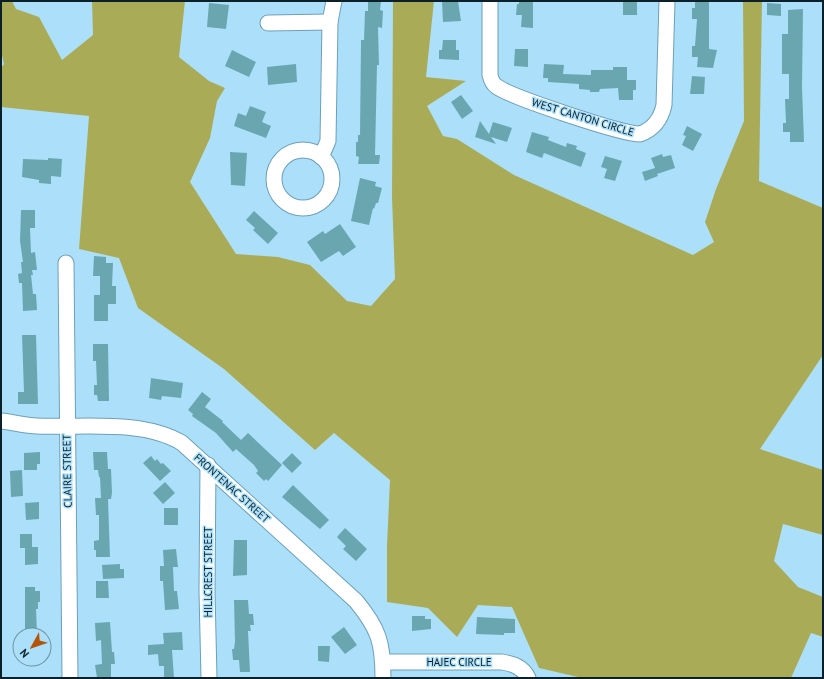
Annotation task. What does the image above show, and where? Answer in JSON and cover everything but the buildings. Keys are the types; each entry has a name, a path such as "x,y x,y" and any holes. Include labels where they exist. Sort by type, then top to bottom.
{"street":[{"path":"321,157 328,141 330,22 334,1"},
{"name":"WEST CANTON CIRCLE","path":"490,1 490,76 495,86 512,94 569,114 621,131 640,134 655,125 662,114 664,105 667,1"},
{"path":"268,23 330,22"},
{"name":"CLAIRE STREET","path":"66,264 70,678"},
{"name":"FRONTENAC STREET","path":"1,420 36,426 141,428 171,436 182,443 356,601 370,618 380,640 383,662 383,678"},
{"name":"HILLCREST STREET","path":"208,465 207,592 209,678"},
{"name":"HAJEC CIRCLE","path":"383,662 497,662 519,667 524,670 528,678"}],"shaded area":[{"path":"1,1 12,1 16,9 39,17 62,60 93,35 92,1 185,1 179,57 209,81 225,88 217,101 210,138 190,182 236,254 278,257 310,265 347,301 371,306 395,279 392,197 393,1 434,1 426,77 466,81 427,106 443,136 457,139 514,175 693,255 714,242 705,222 716,189 744,121 743,1 762,1 759,181 823,208 823,355 760,449 823,470 823,535 783,524 774,561 798,587 823,597 823,637 811,633 791,678 582,678 539,668 512,607 478,605 457,637 428,608 387,602 387,546 390,480 334,433 315,450 224,369 138,308 119,258 79,249 89,116 1,107 1,68 4,64 1,51"}]}
